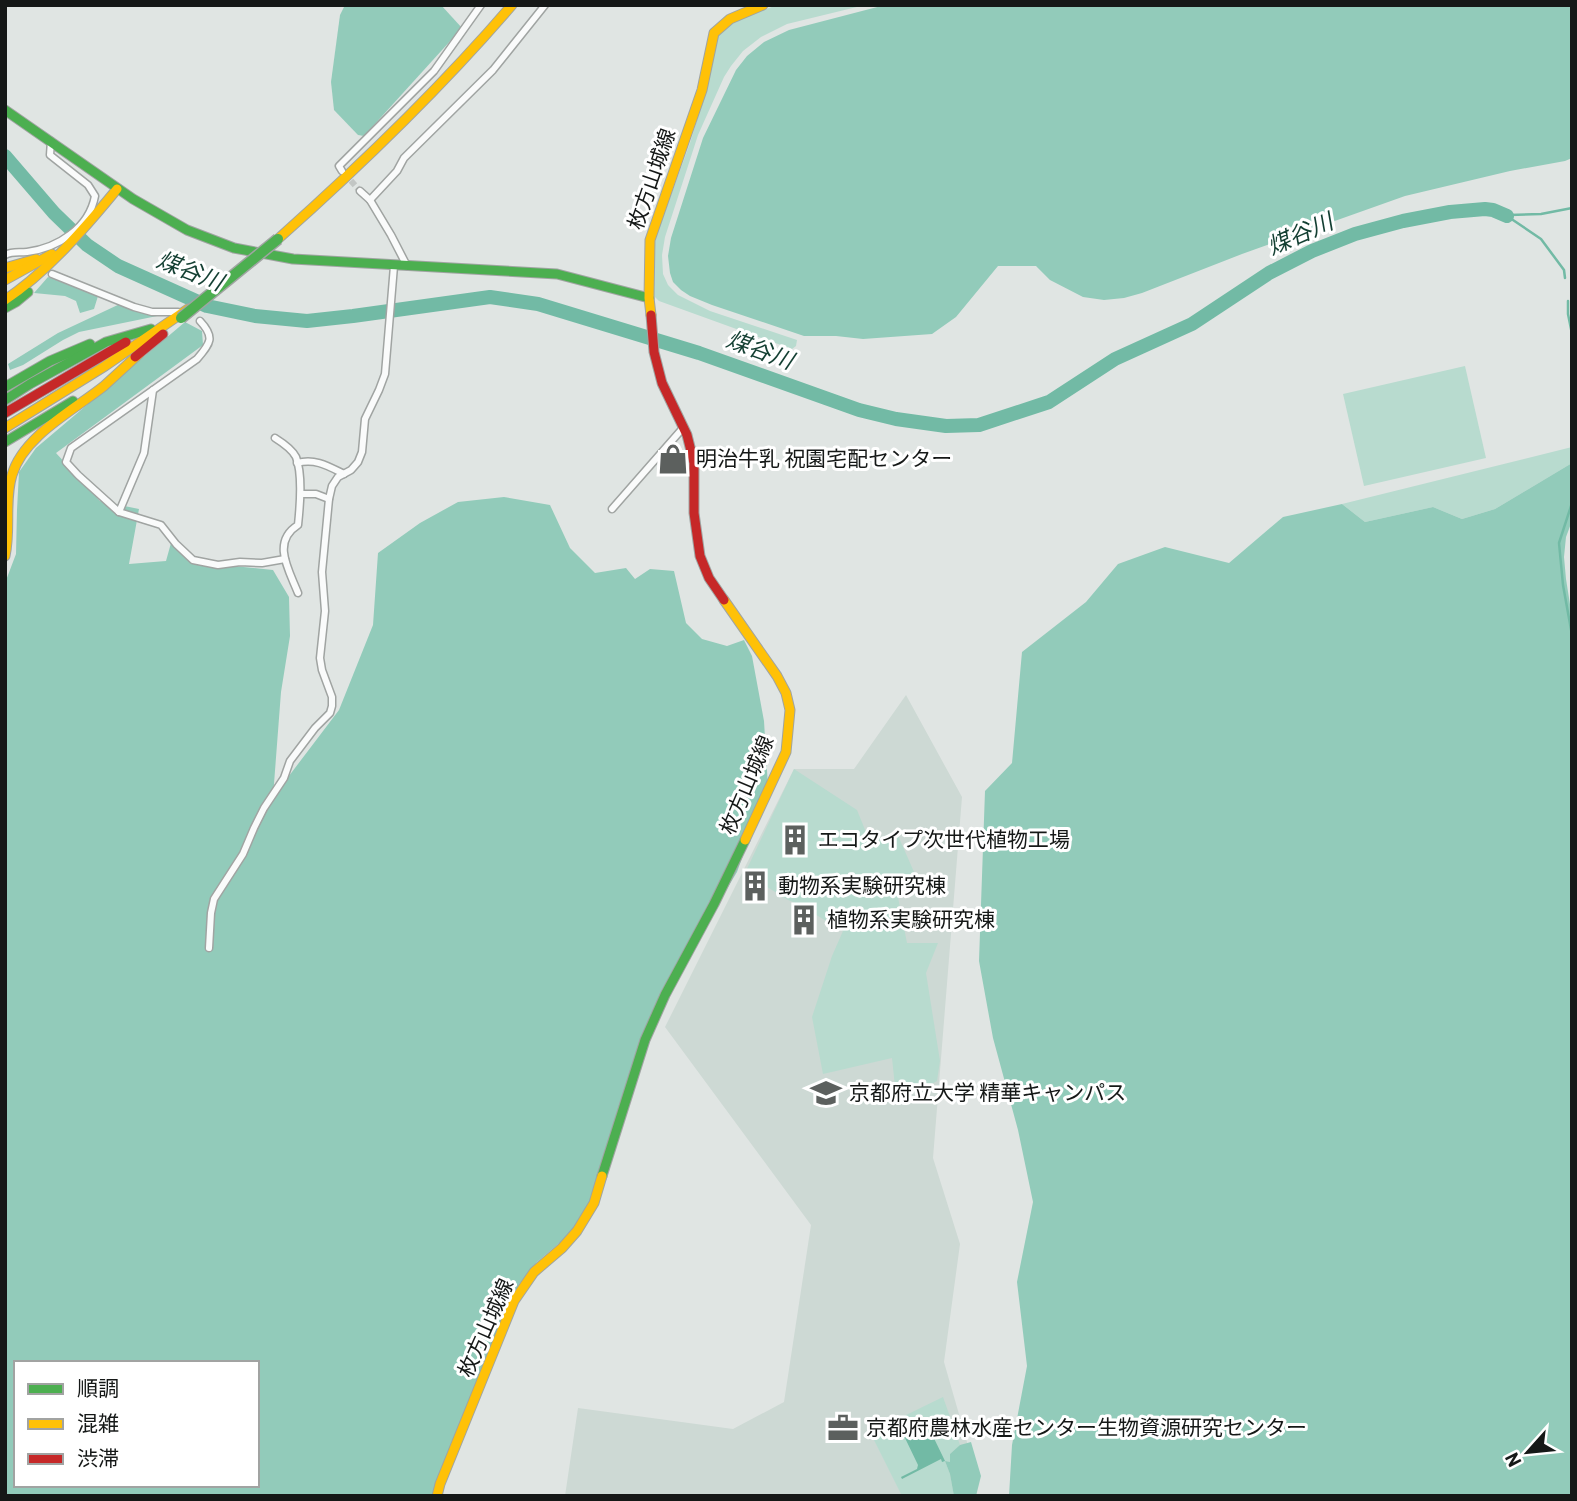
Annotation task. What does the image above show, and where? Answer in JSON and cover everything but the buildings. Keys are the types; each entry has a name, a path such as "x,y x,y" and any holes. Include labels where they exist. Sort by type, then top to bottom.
{"main road":[{"path":"412,114 506,5"},
{"path":"5,420 207,297 278,239 435,93 512,5"},
{"name":"枚方山城線","path":"437,1496 514,1301 534,1272 578,1231 594,1203 645,1040 665,995 714,904 786,752 790,710 786,693 709,578 700,556 694,513 694,463 687,435 662,383 657,366 649,299 650,240 702,90 711,39 719,26 763,5"},
{"path":"5,110 117,189 175,224 229,247 293,260 557,274 649,299"},
{"path":"5,285 70,242 87,226 117,189"},
{"path":"5,271 27,257 54,255"},
{"path":"5,300 47,272 54,255"},
{"path":"5,280 54,255"},
{"path":"5,308 27,293 54,255"},
{"path":"5,293 47,272"},
{"path":"5,556 9,540 11,477 22,453 106,383 181,314"},
{"path":"5,387 50,360 88,344 143,336"},
{"path":"5,413 143,336"},
{"path":"5,428 105,366 143,336"},
{"path":"5,407 120,340"},
{"path":"5,400 106,342"},
{"path":"5,392 88,344"},
{"path":"5,442 90,390 140,353"}],"street":[{"path":"342,171 339,166 434,71 481,5"},
{"path":"370,200 397,171 404,158 493,70 545,5"},
{"path":"5,255 13,251 27,257 63,241 93,208 95,196 88,185 50,155 51,141"},
{"path":"360,191 370,200 407,267"},
{"path":"209,948 214,899 243,854 264,808 284,778 289,761 330,713 332,706 332,697 320,657 325,611 322,572 329,499 332,486 338,477 358,463 362,452 365,419 384,374 394,266"},
{"path":"47,272 134,307 152,312 181,314"},
{"path":"200,321 208,329 210,336 208,347 197,359 71,448 66,462 119,512 161,525 193,560 218,565 285,559"},
{"path":"119,512 144,453 153,390"},
{"path":"611,509 683,428"},
{"path":"275,438 295,455 297,463 301,494 298,525 289,531 283,545 285,559 298,593"},
{"path":"297,463 307,460 326,464 344,474"},
{"path":"301,494 316,494 329,499"}],"shaded area":[{"path":"345,5 441,5 462,28 364,136 358,135 334,110 331,82 340,15"},
{"path":"777,5 865,5 787,24 761,37 743,51 724,77 698,135 665,237 662,255 663,274 668,285 678,295 710,311 797,340 792,349 659,301 654,296 655,241 706,91 718,35 737,21"},
{"path":"885,5 1572,5 1572,158 1405,196 1124,298 1104,300 1083,297 1050,280 1036,266 998,266 956,317 932,334 863,339 804,336 712,305 681,290 673,282 670,273 668,256 671,238 703,138 736,70 747,56 764,42 789,30"},
{"path":"48,277 98,296 94,309 80,313 76,301 65,296 34,293"},
{"path":"122,303 141,310 170,312 79,332 10,370 8,364 58,333"},
{"path":"185,322 202,331 203,345 56,453 100,501 139,509 129,564 166,561 171,543 193,562 273,570 289,597 290,636 281,692 273,797 339,710 373,625 378,553 420,523 458,502 504,497 550,505 570,548 595,573 626,568 635,579 650,569 674,571 686,623 702,639 727,646 744,640 752,656 764,721 768,787 737,872 677,972 622,1098 590,1201 575,1227 537,1262 510,1299 432,1496 5,1496 5,583 16,554 19,472 36,448"},
{"path":"1465,366 1486,458 1364,486 1343,394"},
{"path":"1572,447 1572,463 1495,509 1462,519 1433,507 1365,522 1342,504"},
{"path":"1572,463 1572,521 1566,537 1564,557 1572,617 1572,1496 1009,1496 1012,1445 1027,1366 1017,1282 1033,1202 1018,1130 993,1038 979,961 985,791 1012,763 1022,652 1086,602 1118,564 1165,547 1229,563 1283,517 1342,504 1365,522 1433,507 1462,519 1495,509"},
{"name":"京都府立大学 精華キャンパス","path":"906,695 962,797 933,1158 960,1244 944,1362 977,1477 970,1496 565,1496 578,1408 733,1429 784,1402 811,1225 665,1027 794,769 854,769"},
{"path":"794,769 857,810 870,842 896,831 918,881 896,887 907,943 938,943 926,973 940,1061 937,1081 917,1092 896,1096 892,1058 823,1074 812,1017 843,931 745,873"},
{"path":"943,1397 960,1445 950,1454 950,1462 945,1461 954,1496 902,1496 873,1438 902,1417"},
{"path":"925,1425 928,1426 945,1461 942,1462 941,1459 902,1479 901,1477 917,1469 918,1465 905,1438"},
{"path":"971,1442 981,1476 976,1496 954,1496 945,1461 950,1462 950,1454 960,1445"}],"waterway":[{"name":"煤谷川","path":"5,156 54,213 87,245 118,266 207,306 255,316 307,321 490,297 538,304 699,353 859,410 896,419 946,426 979,425 1049,402 1115,359 1192,324 1269,273 1312,251 1355,234 1450,212 1485,209 1507,216"},
{"path":"1509,215 1541,214 1572,208"},
{"path":"1507,216 1541,239 1564,270 1565,278"},
{"path":"1568,301 1572,334"},
{"path":"1572,503 1559,543 1572,635"}],"tunnel":[{"path":"345,174 360,191"}],"traffic: fast":[{"path":"5,110 133,199 187,230 234,248 293,259 557,274 649,298"},
{"path":"181,318 278,239"},
{"path":"5,308 28,292"},
{"path":"5,400 106,342 151,329"},
{"path":"5,387 50,361 90,344"},
{"path":"5,442 73,401"},
{"path":"602,1176 645,1040 665,995 745,840"}],"traffic: slow":[{"path":"278,239 399,126 457,67 512,5"},
{"path":"651,315 650,240 702,90 714,33 730,19 763,5"},
{"path":"5,300 50,263 117,189"},
{"path":"5,280 52,254"},
{"path":"5,268 36,259"},
{"path":"5,428 105,366 188,309"},
{"path":"5,556 10,485 18,461 38,436 104,386 140,353"},
{"path":"724,600 777,676 786,693 790,710 786,752 745,840"},
{"path":"437,1496 514,1301 534,1272 577,1231 594,1203 602,1176"}],"traffic: jam":[{"path":"651,315 654,352 662,383 687,435 694,463 694,513 700,556 709,578 724,600"},
{"path":"135,357 163,334"},
{"path":"5,413 126,342"}],"place":[{"name":"明治牛乳 祝園宅配センター","path":"673,459"},
{"name":"エコタイプ次世代植物工場","path":"795,840"},
{"name":"動物系実験研究棟","path":"755,886"},
{"name":"植物系実験研究棟","path":"804,920"},
{"name":"京都府立大学 精華キャンパス","path":"826,1093"},
{"name":"京都府農林水産センター生物資源研究センター","path":"843,1428"}]}
